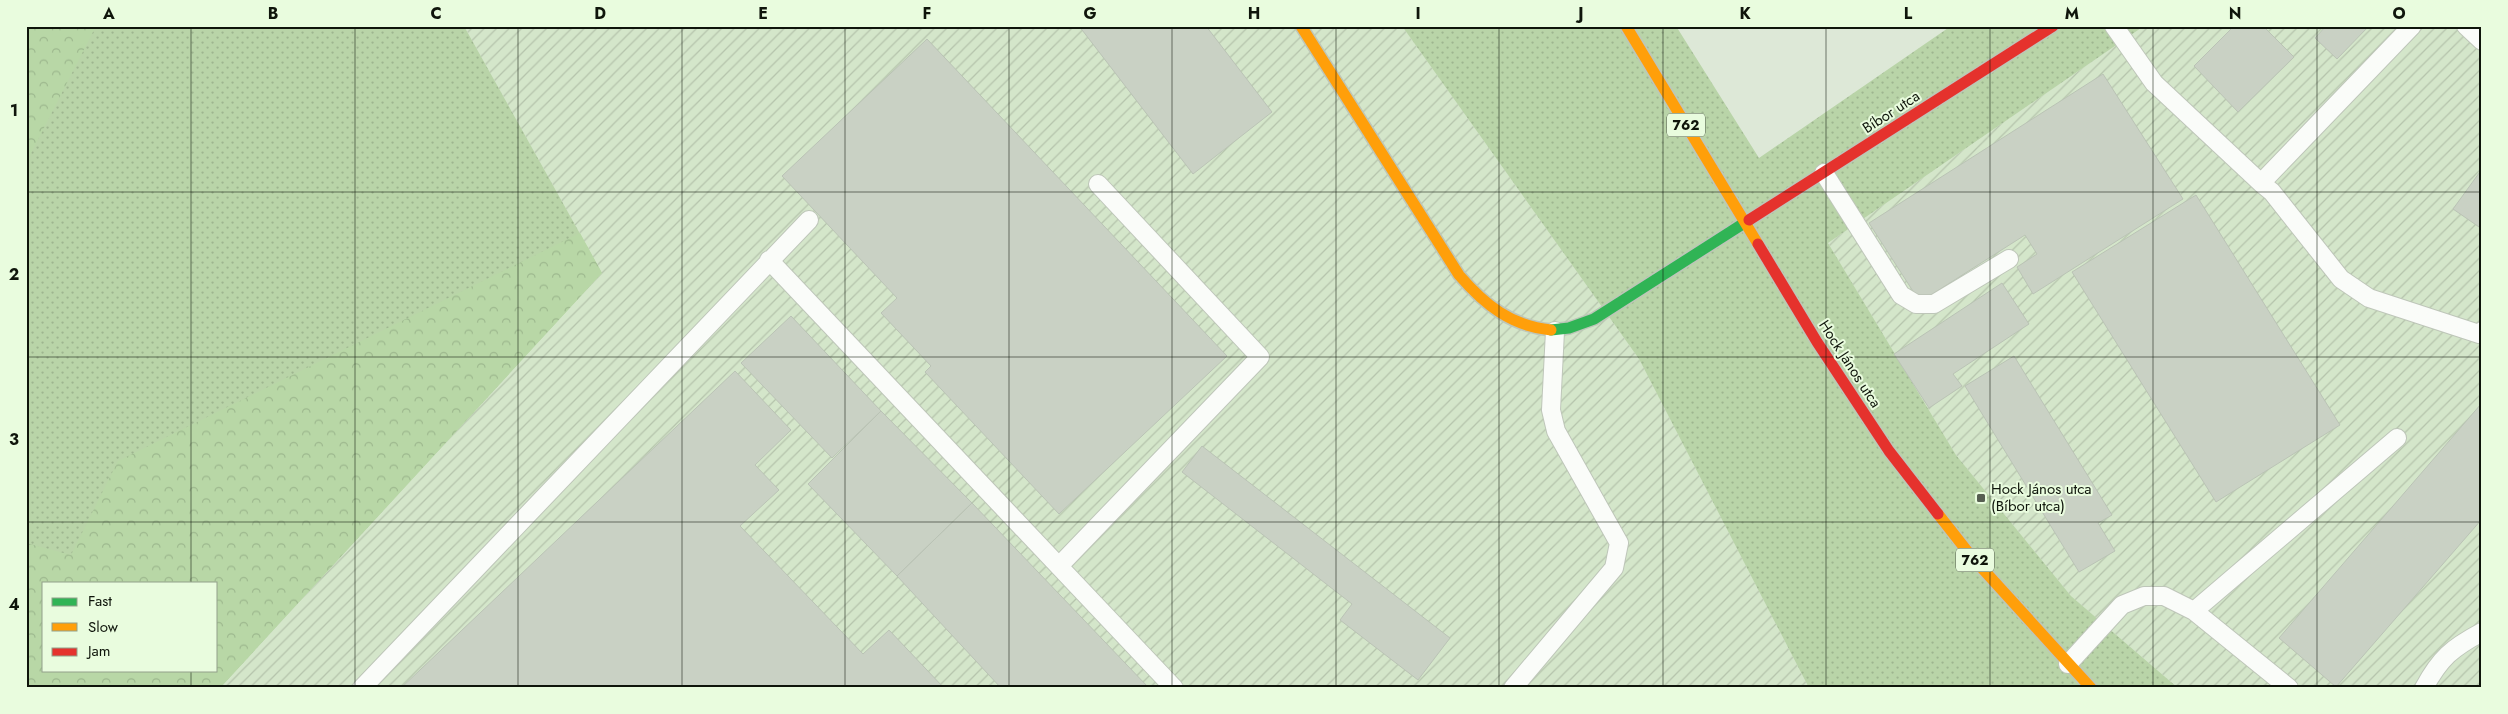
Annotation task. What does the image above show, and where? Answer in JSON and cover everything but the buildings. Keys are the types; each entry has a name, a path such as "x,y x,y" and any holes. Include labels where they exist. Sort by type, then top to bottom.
{"street":[{"path":"1301,26 1459,275 1480,301 1503,318 1528,326 1554,331"},
{"name":"Hock János utca","path":"1626,26 1817,342 1888,451 1971,556 2091,688"},
{"name":"Bíbor utca","path":"1554,331 1594,319 1690,256 1746,224 2052,26"}],"lane":[{"path":"2114,26 2154,83 2272,192 2341,279 2369,298 2479,334 2482,331"},
{"path":"2261,183 2412,26"},
{"path":"2466,26 2482,41"},
{"path":"1824,173 1901,295 1916,304 1934,304 2009,259"},
{"path":"1059,566 1260,358 1098,184"},
{"path":"362,688 809,220"},
{"path":"769,260 1174,688"},
{"path":"1513,688 1614,568 1620,543 1556,431 1552,410 1554,331"},
{"path":"2194,611 2397,438"},
{"path":"2068,664 2122,605 2144,596 2164,596 2194,611 2289,688"},
{"path":"2424,688 2436,665 2459,645 2482,632"}],"shaded area":[{"path":"26,26 464,26 602,273 220,688 26,688"},
{"path":"464,26 1402,26 1639,359 1809,688 220,688 602,273"},
{"path":"1402,26 1676,26 1759,158 1951,26 2144,26 1828,243 1956,455 2071,596 2178,688 1809,688 1639,359"},
{"path":"2144,26 2482,26 2482,688 2178,688 2071,596 1956,455 1828,243"}],"green space":[{"path":"26,26 96,26 26,163"},
{"path":"580,233 602,273 220,688 26,688 26,543 71,555 118,461"}],"traffic: fast":[{"path":"1551,330 1569,328 1594,319 1749,220"}],"traffic: slow":[{"path":"1301,26 1459,275 1489,305 1511,319 1537,328 1551,330"},
{"path":"1626,26 1758,244"},
{"path":"1938,514 1971,556 2091,688"}],"traffic: jam":[{"path":"1749,220 2053,26"},
{"path":"1758,244 1817,342 1889,451 1938,514"}],"place":[{"name":"Hock János utca (Bíbor utca)","path":"1981,498"}]}
